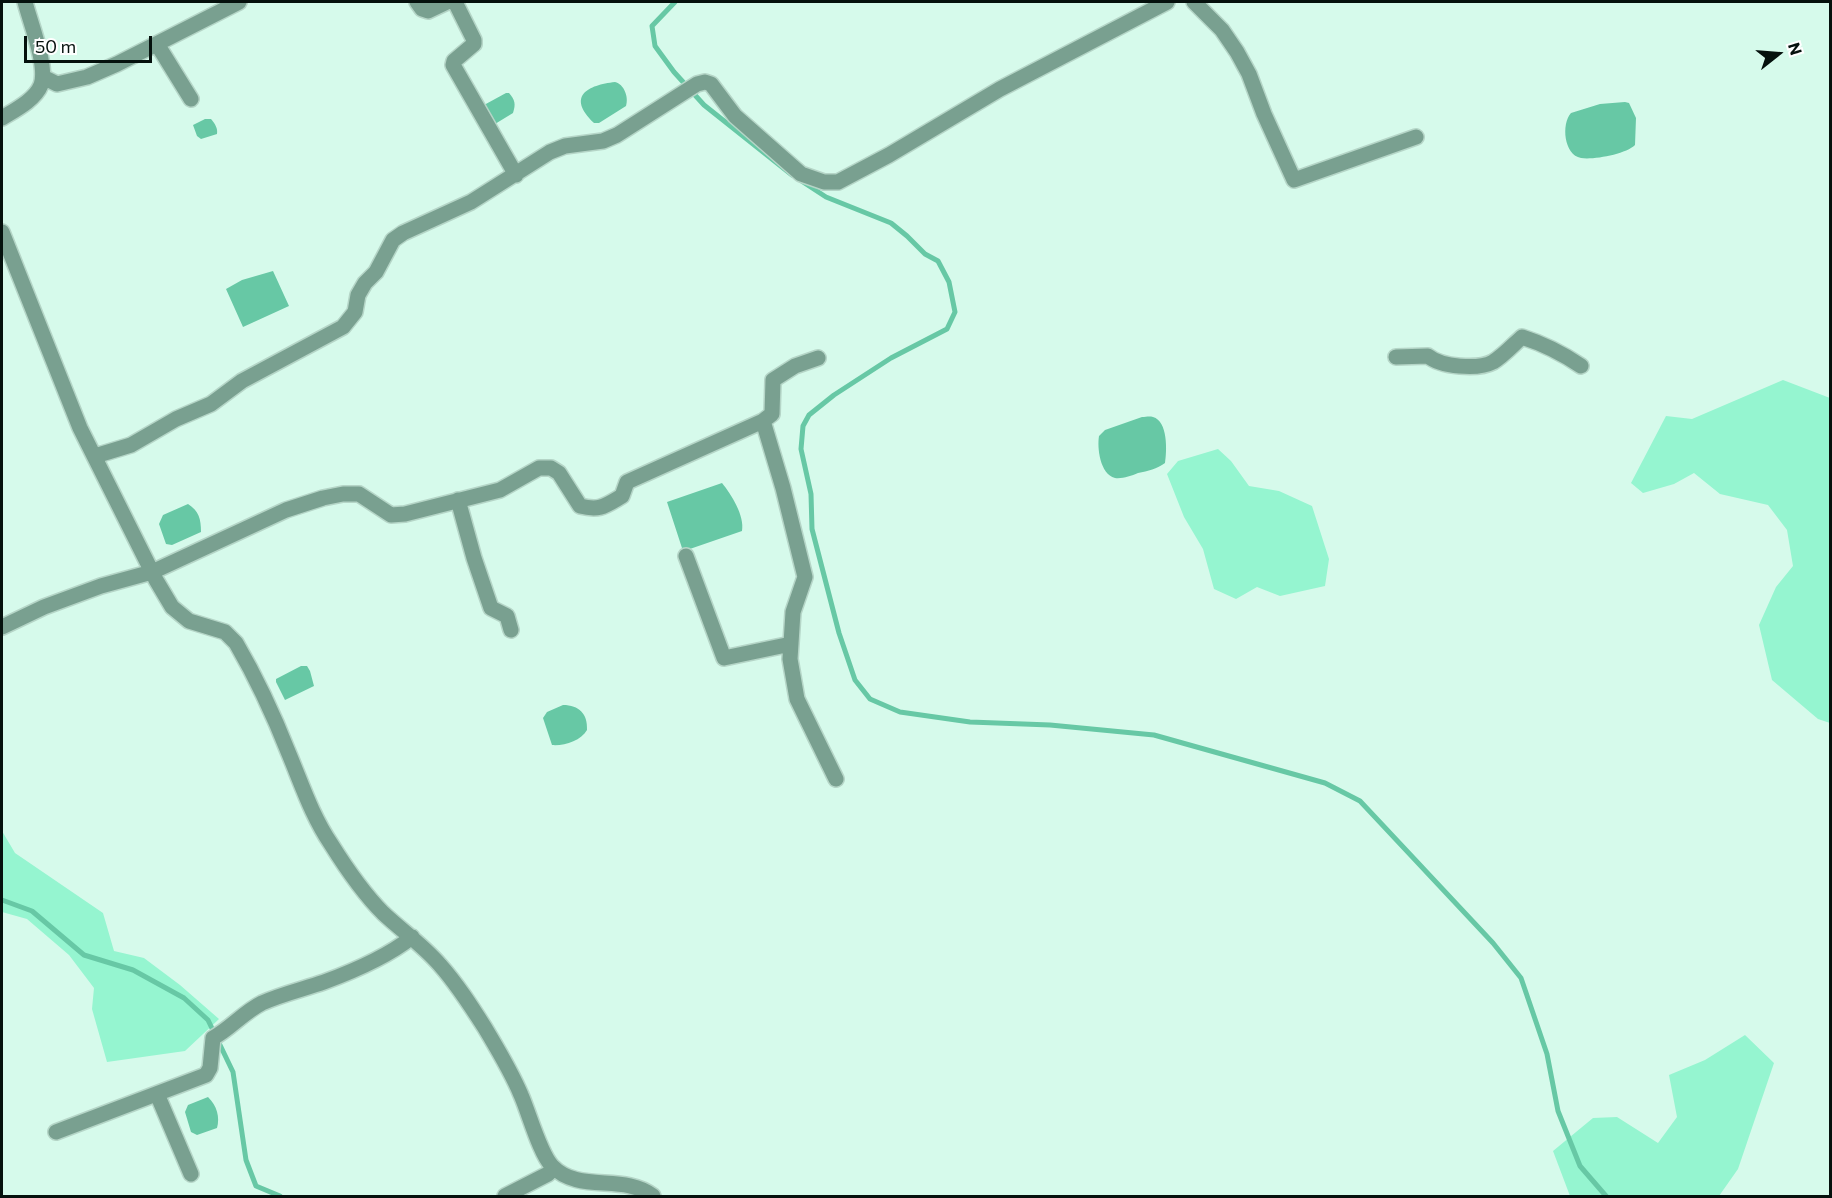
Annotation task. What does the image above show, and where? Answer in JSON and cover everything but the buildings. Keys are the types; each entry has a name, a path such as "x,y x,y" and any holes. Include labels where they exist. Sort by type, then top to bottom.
{"street":[{"path":"2,118 35,94 41,86 43,77 25,2"},
{"path":"43,77 57,84 87,77 239,2"},
{"path":"417,2 422,9 428,11 447,2"},
{"path":"455,2 474,44 454,61 453,65 516,175"},
{"path":"95,456 131,445 176,419 211,404 243,381 343,327 355,312 358,295 365,283 376,272 393,240 403,233 471,202 557,149 603,141 617,135 697,84 705,82 711,84 735,116 801,174 824,182 838,182 889,155 1000,89 1167,2"},
{"path":"1194,2 1210,16 1249,74 1264,114 1294,180 1416,137"},
{"path":"157,44 191,99"},
{"path":"2,232 80,428 152,572 172,607 189,621 225,632 236,643 280,732 317,822 368,896 440,965 483,1025 513,1076 545,1158 554,1168 570,1178 628,1185 654,1197"},
{"path":"1395,357 1428,356 1446,364 1486,365 1522,337 1562,353 1581,366"},
{"path":"2,627 44,607 152,572 286,510 343,494 359,494 391,515 405,514 500,490 539,468 551,468 559,473 580,506 592,509 601,508 622,496 627,482 763,421 772,414 773,380 795,366 818,358"},
{"path":"763,421 783,488 805,577 793,612 790,659 797,699 836,779"},
{"path":"459,500 474,558 491,608 507,616 511,630"},
{"path":"686,556 724,658 791,644"},
{"path":"56,1132 206,1075 219,1035 247,1012 261,1004 340,975 398,948 412,937"},
{"path":"157,1094 190,1174"},
{"path":"505,1197 548,1174 554,1168"}],"shaded area":[{"path":"615,82 625,91 626,106 599,123 594,123 586,114 581,99 589,89"},
{"path":"509,93 514,100 513,113 495,124 484,105"},
{"path":"1629,103 1636,118 1635,145 1610,156 1581,158 1575,156 1568,145 1565,131 1571,113 1600,104"},
{"path":"205,119 211,119 216,126 217,134 201,139 197,136 193,125"},
{"path":"273,271 289,306 243,327 226,289 242,280"},
{"path":"1783,380 1830,398 1830,723 1818,719 1772,680 1759,625 1776,587 1793,566 1787,530 1768,505 1720,494 1694,473 1674,484 1643,493 1631,483 1666,416 1692,419"},
{"path":"1142,417 1153,417 1158,420 1164,430 1165,463 1152,470 1126,477 1110,476 1101,460 1099,436 1105,430"},
{"path":"1218,449 1231,461 1249,486 1279,491 1312,506 1329,559 1325,586 1280,596 1257,587 1236,599 1214,589 1203,549 1184,517 1167,474 1178,461"},
{"path":"722,483 739,512 742,531 684,551 667,502"},
{"path":"188,504 199,516 201,532 172,545 166,544 159,524 163,515"},
{"path":"301,666 307,666 314,686 285,700 276,679"},
{"path":"563,705 574,707 584,715 587,730 572,742 552,745 543,718 547,712"},
{"path":"2,831 15,853 103,913 114,951 144,958 219,1019 185,1051 107,1062 92,1009 94,988 69,955 27,919 2,912"},
{"path":"1745,1035 1774,1063 1738,1169 1719,1196 1570,1196 1553,1151 1593,1118 1617,1117 1658,1143 1677,1117 1669,1075 1705,1060"},
{"path":"208,1097 217,1112 217,1128 197,1135 191,1132 185,1112 188,1105"}],"waterway":[{"path":"675,2 652,26 655,46 674,72 704,105 792,175"},
{"path":"800,180 826,197 891,223 925,254 938,261 949,282 955,312 947,329 891,358 834,395 809,415 803,426 801,449 811,494 812,529 839,633 855,680 870,699 900,712 970,722 1050,725 1154,735 1325,783 1360,801 1493,943 1521,978 1547,1054 1558,1111 1580,1166 1606,1196"},
{"path":"2,900 32,911 84,955 133,970 184,998 208,1020 233,1072 246,1160 256,1186 280,1196"}]}
